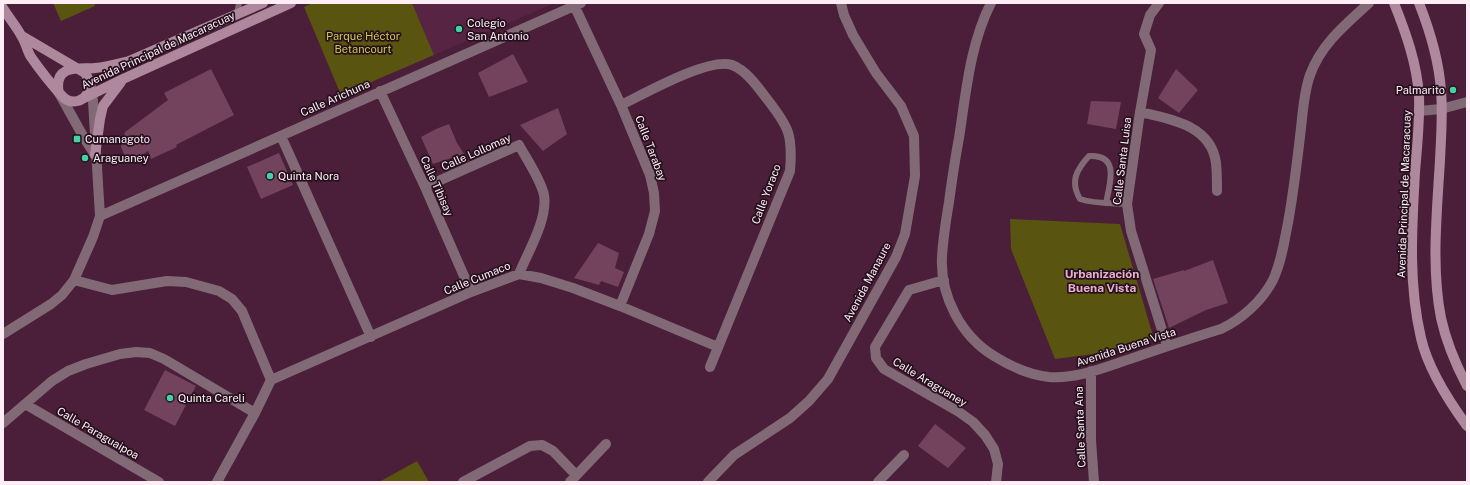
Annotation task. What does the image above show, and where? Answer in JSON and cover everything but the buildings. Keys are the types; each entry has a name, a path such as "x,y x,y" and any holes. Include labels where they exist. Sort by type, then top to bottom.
{"street":[{"name":"Avenida Principal de Macaracuay","path":"59,92 57,86 58,80 67,70 106,67 129,61 264,3"},
{"name":"Avenida Principal de Macaracuay","path":"3,8 22,36 31,56 59,92 66,100 70,101 80,100 91,89 123,79 291,3"},
{"name":"Avenida Manaure","path":"708,482 734,455 790,418 809,401 828,379 896,257 905,234 915,176 914,136 901,106 876,73 853,35 844,15 841,3"},
{"name":"Avenida Buena Vista","path":"991,3 984,16 972,59 945,228 942,258 944,280 949,300 958,319 969,336 983,350 1014,367 1048,376 1076,376 1221,329 1238,319 1263,295 1273,279 1282,255 1294,189 1305,93 1310,75 1316,61 1330,40 1369,3"},
{"name":"Calle Santa Luisa","path":"1159,3 1150,15 1144,34 1151,50 1140,112 1127,204 1131,231 1168,346"},
{"name":"Avenida Principal de Macaracuay","path":"1394,3 1408,41 1416,73 1419,111 1413,200 1411,274 1417,315 1421,338 1429,362 1453,406 1467,426"},
{"path":"1419,3 1429,27 1439,67 1441,92 1442,122 1437,210 1436,284 1441,319 1454,357 1467,386"},
{"name":"Calle Arichuna","path":"100,216 576,4"},
{"name":"Calle Tarabay","path":"576,4 621,105 650,175 654,192 655,211 649,234 620,306"},
{"name":"Avenida Principal de Macaracuay","path":"22,36 85,73 89,78 91,89"},
{"name":"Calle Yoraco","path":"621,105 696,70 722,64 732,65 742,71 754,83 783,120 787,129 791,147 790,171 710,367"},
{"path":"95,155 103,106 123,79"},
{"path":"3,334 51,304 62,294 74,280 93,237 100,216 91,89"},
{"name":"Calle Tibisay","path":"380,91 425,187 470,292"},
{"path":"59,92 95,155"},
{"path":"1419,111 1441,109 1467,102"},
{"path":"1140,112 1177,120 1187,124 1206,139 1216,162 1217,191"},
{"path":"281,136 371,337"},
{"name":"Calle Lollomay","path":"425,187 519,145 544,193 545,204 538,231 519,274"},
{"name":"Calle Cumaco","path":"271,380 470,292 519,274 541,278 573,288 718,347"},
{"path":"74,280 112,290 167,281 186,282 219,291 232,299 242,311 271,380 255,413 217,482"},
{"name":"Calle Araguaney","path":"944,280 909,290 875,347 876,358 884,369 959,412 973,422 985,435 994,449 998,464 996,482"},
{"path":"3,423 52,382 68,372 120,354 136,352 150,353 164,359 255,413"},
{"name":"Calle Santa Ana","path":"1091,371 1091,440 1094,482"},
{"name":"Calle Paraguaipoa","path":"25,404 159,482"},
{"path":"463,482 530,446 542,445 553,451 573,478 606,444"},
{"path":"878,482 904,455"}],"lane":[{"path":"237,14 239,3"},
{"path":"1106,203 1111,178 1111,168 1106,160 1098,156 1089,156 1082,164 1075,177 1075,190 1080,200 1089,202 1106,203 1127,204"}],"shaded area":[{"name":"Colegio San Antonio","path":"412,3 555,3 434,55"}],"green space":[{"path":"53,3 94,3 95,6 61,21"},
{"name":"Parque Héctor Betancourt","path":"313,3 412,3 434,55 341,95 304,7"},
{"path":"1010,219 1120,224 1154,339 1094,354 1055,359 1011,249"},
{"path":"417,461 429,482 379,482"}],"place":[{"name":"Colegio San Antonio","path":"459,29"},
{"name":"Palmarito","path":"1453,90"},
{"name":"Cumanagoto","path":"77,139"},
{"name":"Araguaney","path":"85,158"},
{"name":"Quinta Nora","path":"270,176"},
{"name":"Quinta Careli","path":"170,398"}],"district":[{"name":"Urbanización Buena Vista","path":"1102,281"}]}
